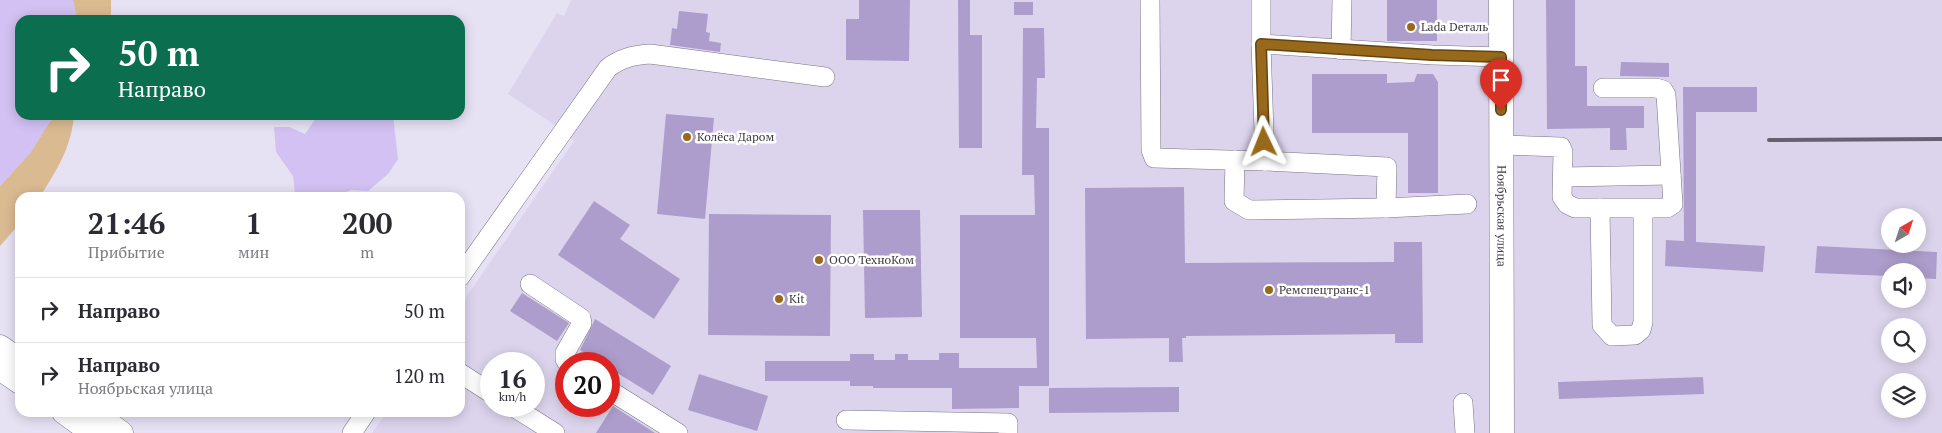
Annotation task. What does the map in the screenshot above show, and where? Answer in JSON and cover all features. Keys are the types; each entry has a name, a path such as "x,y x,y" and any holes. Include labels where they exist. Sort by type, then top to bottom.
{"main road":[{"name":"Ноябрьская улица","path":"1501,0 1502,433"},
{"path":"0,347 15,358"},
{"path":"0,368 15,378"},
{"path":"71,417 93,433"},
{"path":"99,417 121,433"}],"street":[{"path":"1150,0 1151,150 1154,158 1387,167 1386,208"},
{"path":"1261,0 1265,161"},
{"path":"1342,0 1342,50"},
{"path":"1261,44 1342,50 1501,57"},
{"path":"465,270 561,132 608,68 617,62 632,56 650,54 825,77"},
{"path":"1501,145 1561,147 1563,152 1562,198 1566,204 1575,208 1661,209 1673,204 1666,95 1663,90 1656,88 1603,88"},
{"path":"1235,160 1234,201 1249,210 1386,208 1467,204"},
{"path":"1563,177 1671,175"},
{"path":"1600,208 1602,325 1612,336 1635,335 1640,330 1643,322 1642,209"},
{"path":"530,284 582,318 582,323 566,352"},
{"path":"465,376 480,386"},
{"path":"620,397 678,433"},
{"path":"1463,403 1465,433"},
{"path":"352,433 363,417"},
{"path":"530,417 555,433"},
{"path":"846,420 1008,424 1008,433"}],"shaded area":[{"path":"0,0 73,0 76,15 15,15 15,120 51,120 30,153 0,186"},
{"path":"73,0 111,0 111,15 76,15"},
{"path":"571,0 1942,0 1942,433 372,433 383,417 465,417 465,299 574,141 549,121 508,94 557,13 564,16"},
{"path":"51,120 73,120 66,149 43,192 15,192 15,229 0,246 0,186 30,153"},
{"path":"315,120 394,120 398,159 388,174 368,191 295,192 293,176 276,152 274,127 289,127 305,134"}],"building":[{"path":"859,0 910,0 909,61 846,60 846,19 859,19"},
{"path":"958,0 970,0 970,35 982,35 982,148 959,148"},
{"path":"1387,0 1437,0 1437,41 1387,41"},
{"path":"1546,0 1575,0 1575,66 1587,66 1587,106 1644,106 1644,128 1626,128 1627,150 1610,150 1610,128 1547,129"},
{"path":"1014,2 1033,2 1033,15 1014,15"},
{"path":"679,11 708,14 706,32 710,33 709,41 721,43 720,52 670,45 672,28 677,29"},
{"path":"1023,28 1044,28 1045,78 1037,78 1036,128 1049,128 1049,386 1019,386 1019,408 952,409 952,388 873,388 873,386 850,386 850,381 765,381 765,361 850,361 850,354 874,354 874,360 895,360 895,354 908,354 908,360 939,360 939,353 959,353 959,368 1037,368 1036,338 960,338 960,215 1035,215 1034,175 1022,175"},
{"path":"1621,62 1669,63 1669,77 1620,76"},
{"path":"1312,74 1387,74 1387,83 1414,82 1417,74 1433,74 1438,82 1438,193 1408,193 1408,133 1312,133"},
{"path":"1683,87 1757,87 1757,112 1696,112 1696,242 1765,246 1763,272 1665,266 1666,240 1684,241"},
{"path":"666,114 714,118 705,219 657,214"},
{"path":"1184,187 1185,263 1394,262 1394,242 1422,242 1423,343 1395,343 1395,334 1186,336 1186,338 1182,338 1183,362 1169,362 1169,338 1086,339 1085,188"},
{"path":"594,201 630,225 620,239 680,279 654,319 558,255"},
{"path":"863,210 920,210 922,317 865,318"},
{"path":"709,214 831,215 830,336 708,335"},
{"path":"1817,246 1881,249 1881,253 1937,252 1936,279 1926,278 1926,263 1881,263 1881,276 1815,273"},
{"path":"522,293 569,323 557,341 510,311"},
{"path":"595,319 671,366 653,395 620,375 620,352 583,352 580,350"},
{"path":"699,374 768,396 757,431 688,410"},
{"path":"1703,377 1704,394 1559,399 1558,382"},
{"path":"1179,387 1179,412 1049,413 1049,388"},
{"path":"620,410 655,433 596,433 606,417 620,417"}],"railway":[{"path":"1769,140 1942,139"}],"place":[{"name":"Lada Dеталь","path":"1411,27"},
{"name":"Колёса Даром","path":"687,137"},
{"name":"ООО ТехноКом","path":"819,260"},
{"name":"Ремспецтранс-1","path":"1269,290"},
{"name":"Kit","path":"779,299"}],"route":[{"path":"1264,142 1261,44 1432,55 1501,57 1501,110"}]}
